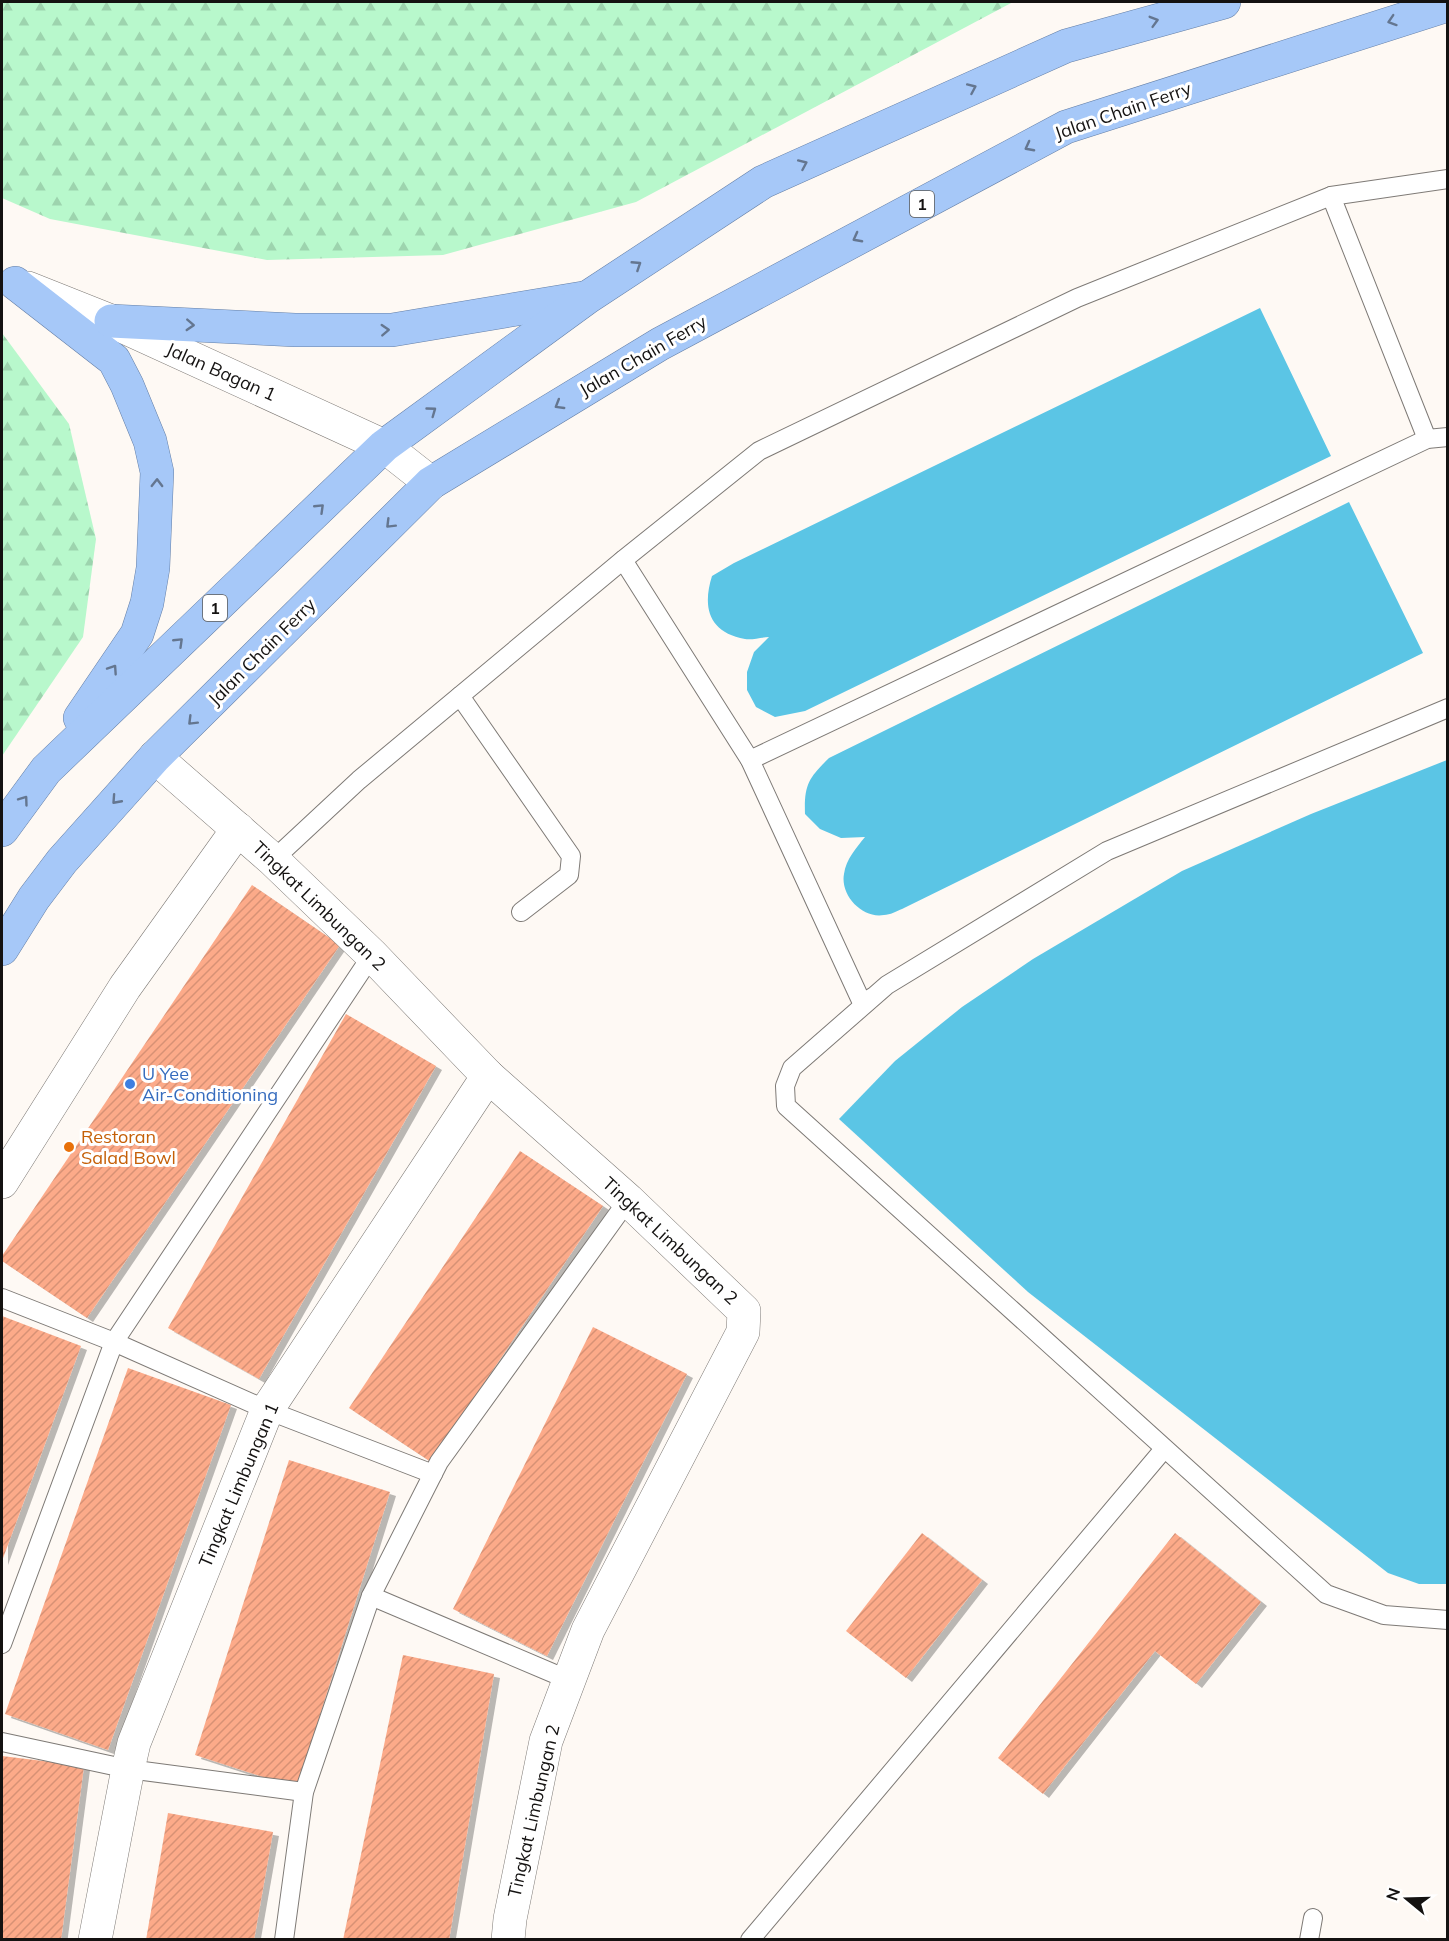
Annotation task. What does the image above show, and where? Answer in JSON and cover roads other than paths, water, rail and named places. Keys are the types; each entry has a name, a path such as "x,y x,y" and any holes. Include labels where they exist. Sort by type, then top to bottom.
{"highway":[{"name":"1","path":"2,830 46,770 384,446 588,297 763,182 1066,46 1224,2"},
{"name":"Jalan Chain Ferry","path":"2,949 34,898 62,861 155,757 431,483 660,344 1066,127 1448,5"},
{"path":"8,280 114,360 147,431 157,472 153,568 147,603 136,634 46,770"},
{"path":"111,321 295,330 392,330 588,297"}],"street":[{"name":"Jalan Bagan 1","path":"8,280 111,321 384,446 431,483"},
{"name":"Tingkat Limbungan 2","path":"155,757 273,860 372,955 488,1076 628,1200 744,1311 743,1332 588,1630 546,1741 510,1919 508,1940"},
{"path":"2,1182 125,987 238,829"},
{"name":"Tingkat Limbungan 1","path":"95,1940 128,1768 135,1743 267,1410 488,1076"}],"lane":[{"path":"273,860 359,780 622,560 759,451 1077,298 1331,196 1448,179"},
{"path":"1331,196 1427,439"},
{"path":"750,760 1427,439 1448,437"},
{"path":"622,560 750,760 863,1005 887,985 1107,851 1448,708"},
{"path":"460,696 571,856 569,875 521,912"},
{"path":"2,1644 114,1342 372,955"},
{"path":"887,985 792,1068 785,1086 786,1106 1326,1594 1384,1615 1448,1620"},
{"path":"284,1940 304,1792 371,1596 439,1462 628,1200"},
{"path":"2,1298 114,1342 267,1410 433,1474"},
{"path":"750,1940 1164,1449"},
{"path":"371,1596 569,1680"},
{"path":"2,1742 128,1768 304,1792"},
{"path":"1308,1940 1313,1918"}],"water":[{"path":"1260,308 1331,456 805,711 775,717 756,707 747,690 747,672 754,652 769,637 745,639 723,631 716,624 711,617 708,598 712,576 734,563"},
{"path":"1349,502 1423,653 902,909 889,914 876,915 854,904 845,890 844,874 849,858 865,837 841,838 820,829 805,814 809,782 829,758"},
{"path":"1447,760 1448,1584 1419,1584 1388,1573 1028,1292 839,1119 895,1061 962,1007 1033,959 1182,871 1311,814"}],"place":[{"name":"U Yee Air-Conditioning","path":"130,1084"},
{"name":"Restoran Salad Bowl","path":"69,1147"}]}
